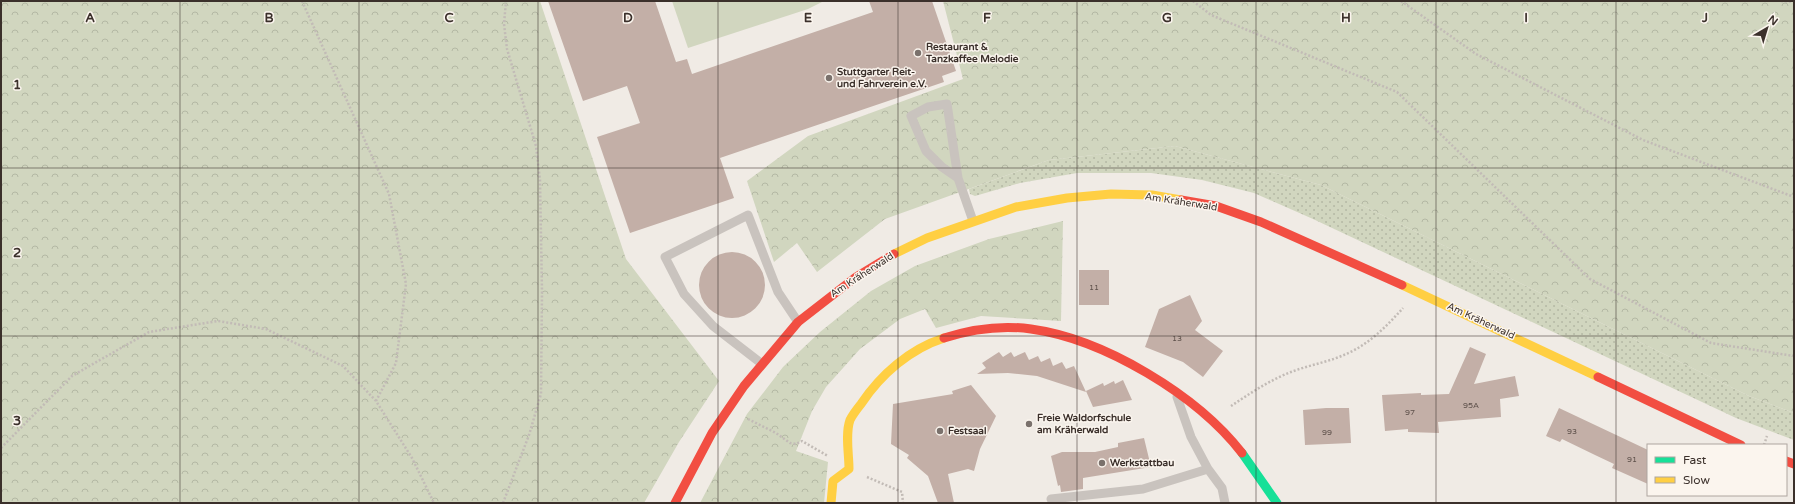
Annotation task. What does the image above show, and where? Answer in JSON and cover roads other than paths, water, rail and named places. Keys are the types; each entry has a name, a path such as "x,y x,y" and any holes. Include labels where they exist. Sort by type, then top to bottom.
{"main road":[{"name":"Am Kräherwald","path":"675,503 712,432 744,386 798,322 856,276 897,252 927,238 1016,207 1067,198 1111,194 1152,196 1216,206 1261,222 1424,294 1739,444"},
{"path":"831,503 833,481 849,469 850,421 866,394 886,372 912,353 939,338 972,330 1008,327 1045,331 1079,341 1120,359 1175,390 1212,419 1242,451 1278,503"}],"lane":[{"path":"958,178 942,167 926,151 911,116 928,107 947,104 958,178 973,221"},
{"path":"762,364 713,326 684,294 665,257 748,215 778,292 798,322"},
{"path":"1175,390 1191,436 1208,469 1222,488 1225,503"},
{"path":"1051,499 1143,490 1208,469"}],"place":[{"name":"Restaurant & Tanzkaffee Melodie","path":"918,53"},
{"name":"Stuttgarter Reit- und Fahrverein e.V.","path":"829,78"},
{"name":"Freie Waldorfschule am Kräherwald","path":"1029,424"},
{"name":"Festsaal","path":"940,431"},
{"name":"Werkstattbau","path":"1102,463"}]}
